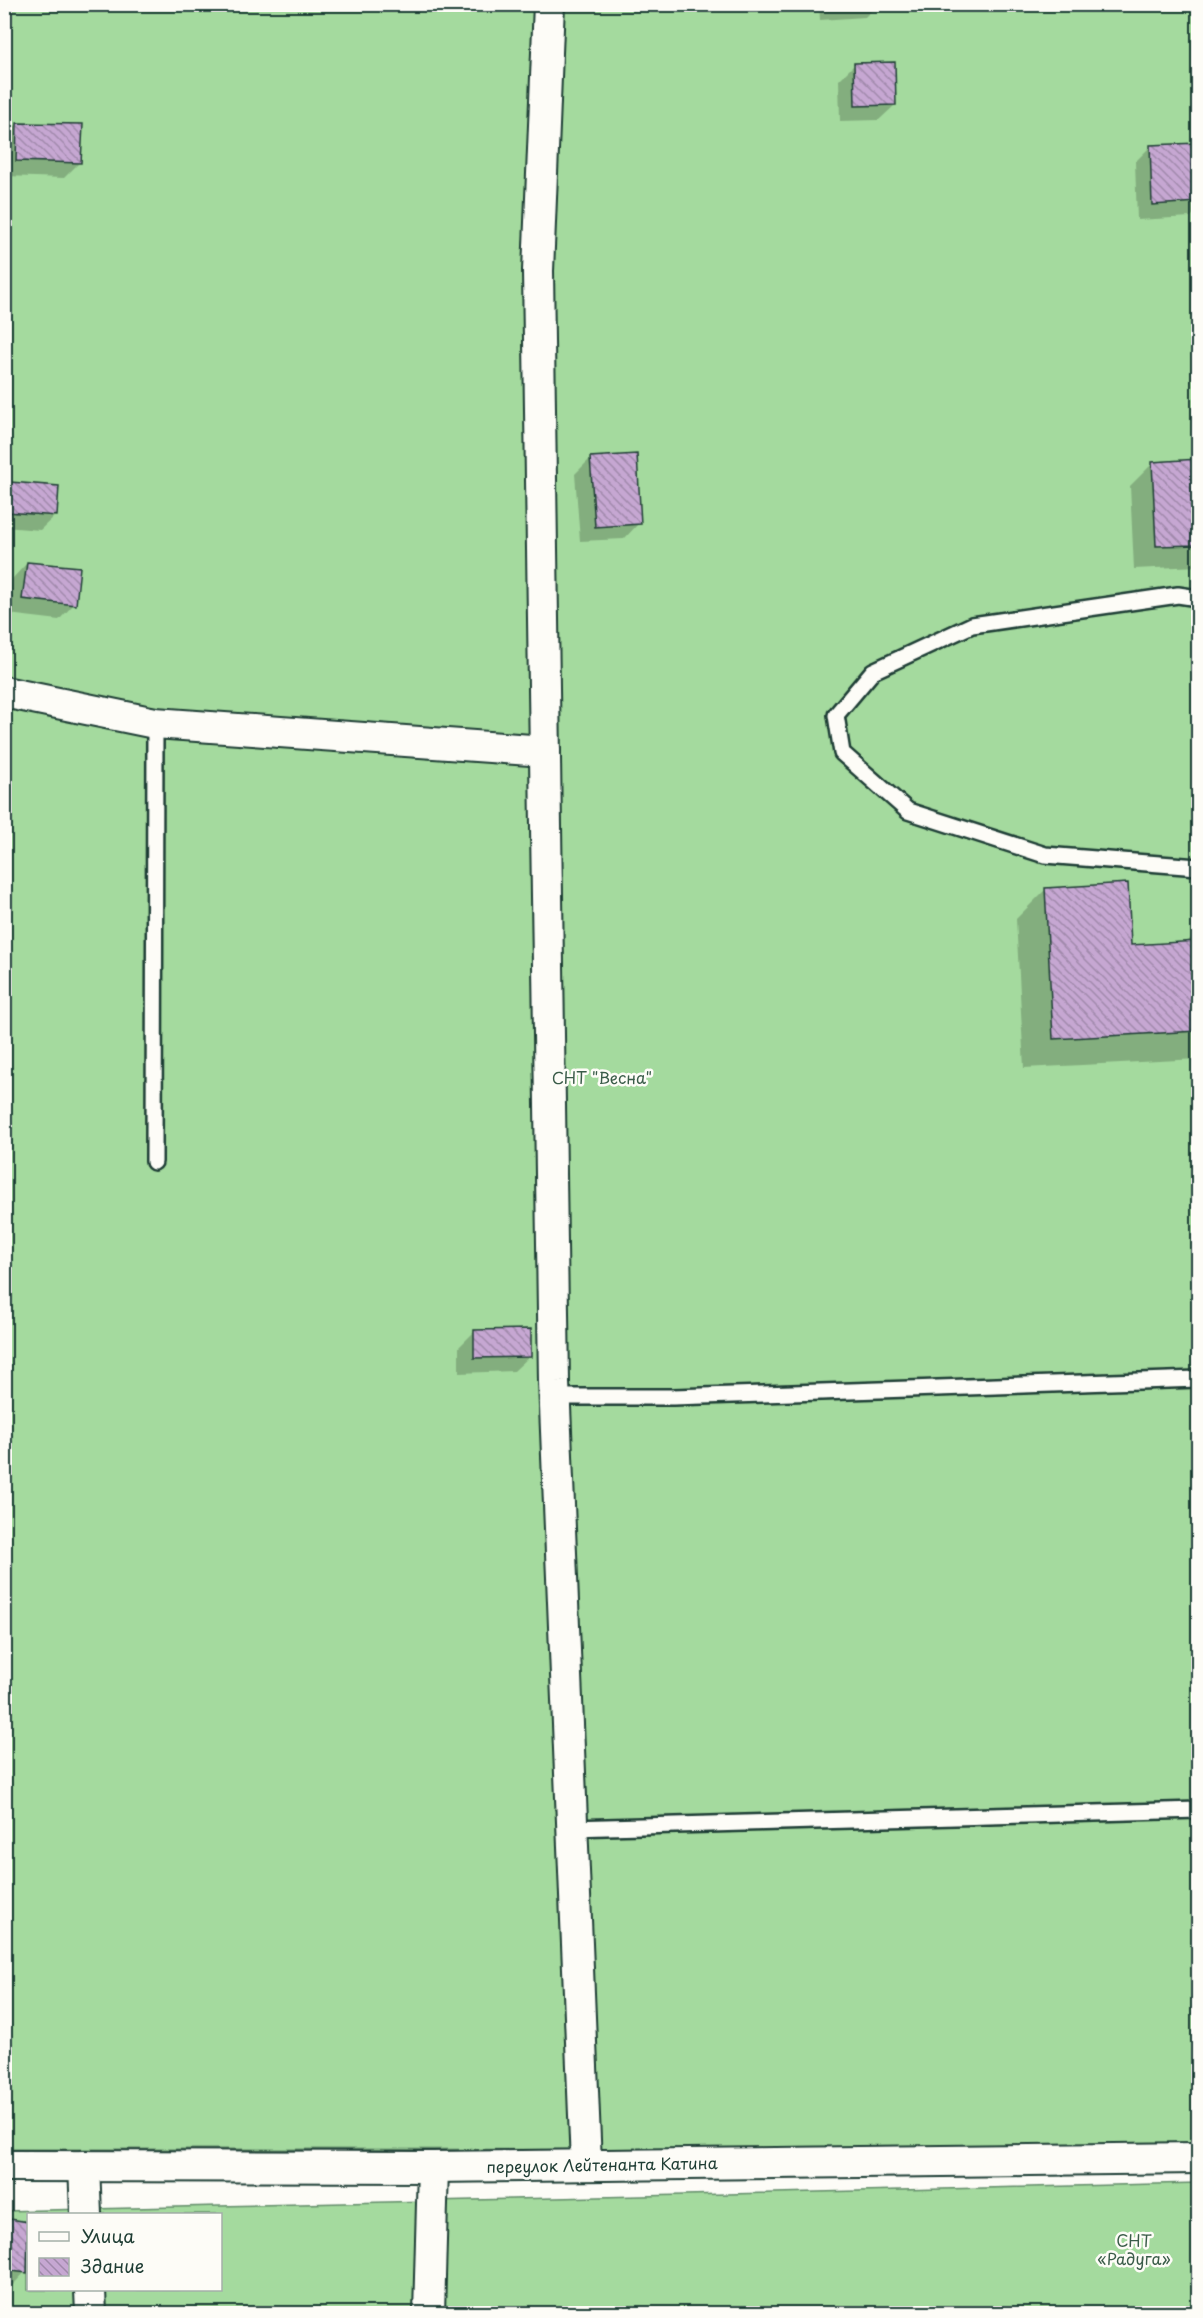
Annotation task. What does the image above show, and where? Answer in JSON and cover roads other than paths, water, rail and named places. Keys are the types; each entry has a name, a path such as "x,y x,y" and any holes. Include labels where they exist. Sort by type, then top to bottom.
{"street":[{"path":"549,4 538,271 555,1397 586,2164"},
{"path":"4,692 155,723 545,751"},
{"name":"переулок Лейтенанта Катина","path":"4,2166 433,2167 1198,2158"},
{"path":"84,2166 86,2213"},
{"path":"429,2313 433,2167"},
{"path":"90,2291 91,2313"}],"lane":[{"path":"1198,598 1178,595 972,625 873,671 836,715 842,753 908,811 1045,855 1198,867"},
{"path":"154,1162 155,723"},
{"path":"555,1397 673,1397 1198,1379"},
{"path":"572,1828 1198,1810"}],"park label":[{"name":"СНТ \"Весна\"","path":"602,1077"},
{"name":"СНТ «Радуга»","path":"1134,2249"}]}
